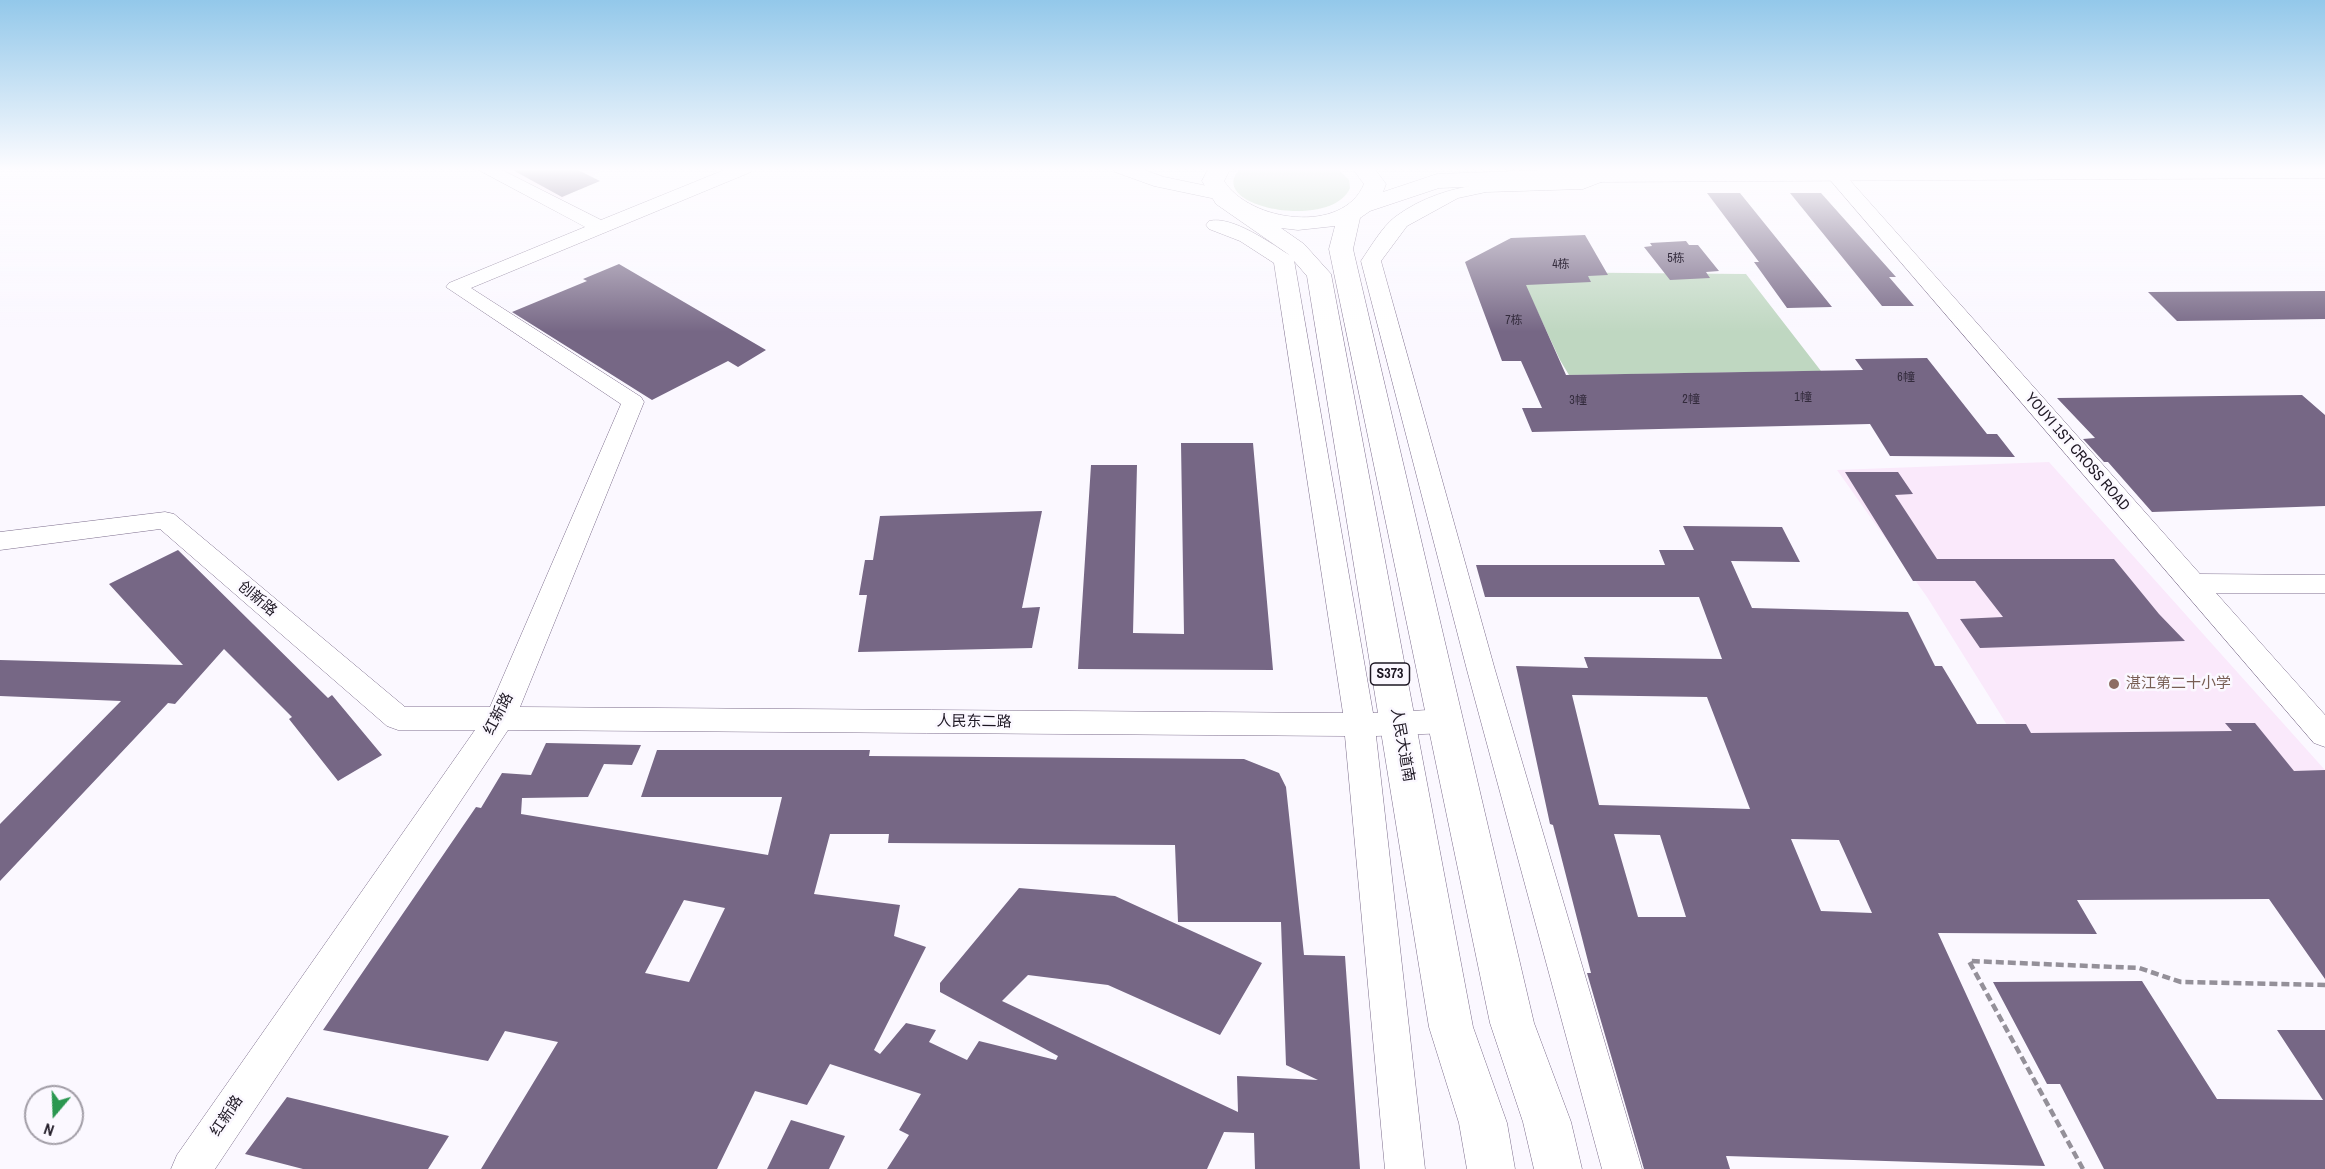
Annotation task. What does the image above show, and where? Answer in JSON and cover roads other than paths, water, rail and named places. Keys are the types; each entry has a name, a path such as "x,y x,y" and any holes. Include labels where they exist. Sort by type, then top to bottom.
{"main road":[{"name":"人民大道南","path":"1247,223 1296,249 1319,274 1451,1027 1483,1123 1491,1169"},
{"path":"1353,223 1341,249 1512,1023 1547,1122 1558,1169"}],"street":[{"path":"590,223 601,228 614,223"},
{"path":"1235,223 1247,237 1284,260 1356,693 1405,1169"},
{"path":"1401,223 1371,261 1481,670 1622,1169"},
{"name":"YOUYI 1ST CROSS ROAD","path":"1880,223 2325,735"},
{"name":"红新路","path":"191,1169 501,717 633,402 456,287 601,228"},
{"name":"创新路","path":"0,541 165,520 398,718 501,717"},
{"path":"2192,583 2325,584"},
{"name":"人民东二路","path":"501,717 1399,726 1447,721"}],"place":[{"name":"湛江第二十小学","path":"2114,684"}]}
